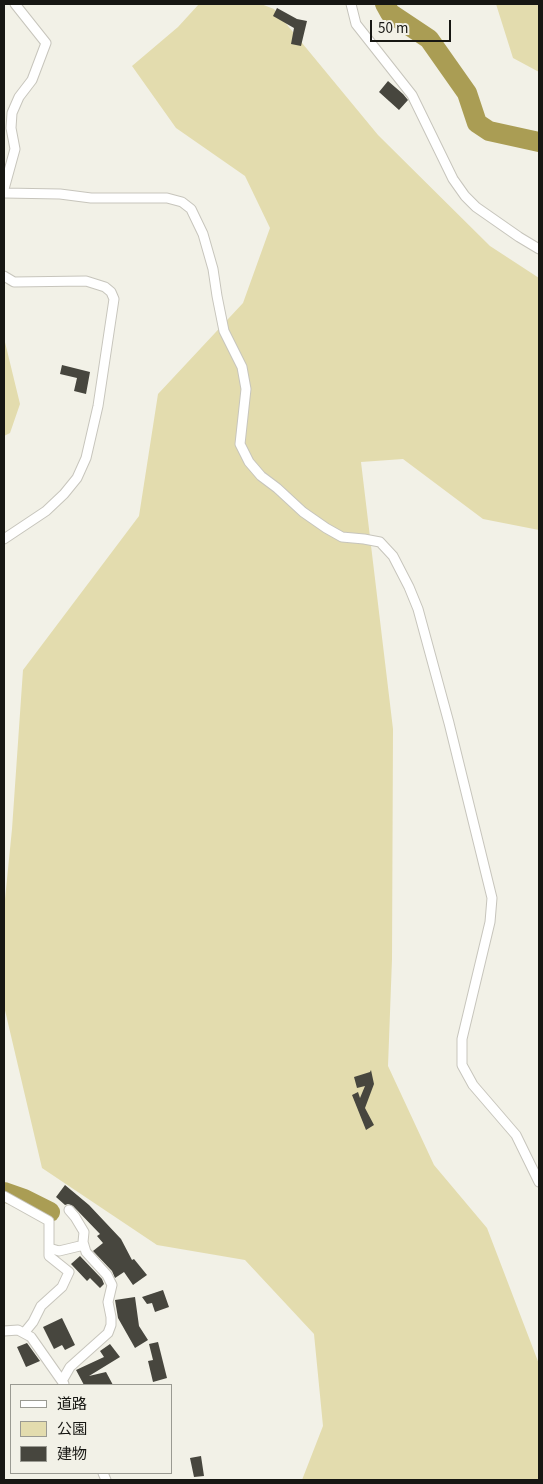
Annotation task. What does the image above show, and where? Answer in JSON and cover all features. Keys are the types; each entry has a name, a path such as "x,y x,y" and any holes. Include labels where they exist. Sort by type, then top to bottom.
{"street":[{"path":"15,4 46,43 32,80 19,97 12,113 11,128 15,149 4,191 60,194 91,198 167,198 182,202 191,209 203,234 214,269 216,296 224,331 242,367 246,389 240,444 248,462 261,476 303,512 326,528 342,537 364,538 380,542 393,556 409,587 418,609 449,723 492,898 490,922 462,1039 462,1065 473,1085 516,1135 539,1182"},
{"path":"351,4 356,24 412,95 454,179 465,196 476,207 539,249"},
{"path":"4,276 14,282 86,281 105,287 111,292 114,299 98,406 83,465 77,478 52,505 4,540"},
{"path":"4,1196 49,1220 49,1256 69,1272 62,1287 41,1306 33,1322 24,1333"},
{"path":"64,1383 70,1367 108,1333 111,1325 108,1302 112,1285 86,1252 84,1232 69,1210"},
{"path":"49,1248 59,1251 84,1246"},
{"path":"4,1331 18,1330 31,1337 64,1383"}],"green space":[{"path":"199,4 261,4 274,9 378,135 490,246 539,278 539,530 483,519 403,459 361,462 393,729 392,959 388,1066 434,1165 487,1228 539,1364 539,1480 302,1480 323,1426 314,1334 245,1260 157,1245 42,1168 4,1006 4,909 12,829 23,670 139,516 158,394 243,303 270,228 245,176 176,128 132,66 178,27"},
{"path":"496,4 539,4 539,72 513,58"},
{"path":"4,338 20,404 10,433 4,436"}],"building":[{"path":"277,8 297,19 307,21 301,46 291,44 294,28 273,16"},
{"path":"388,81 408,100 399,110 379,92"},
{"path":"62,365 90,372 86,394 74,391 77,378 60,374"},
{"path":"371,1070 374,1084 365,1108 374,1125 366,1130 352,1095 358,1092 360,1098 365,1086 357,1088 354,1077"},
{"path":"65,1185 89,1205 121,1239 132,1260 134,1259 147,1275 133,1285 124,1272 115,1278 112,1271 93,1251 103,1243 97,1236 100,1234 73,1206 65,1205 56,1197"},
{"path":"80,1256 102,1279 104,1284 100,1288 90,1278 87,1281 71,1264"},
{"path":"163,1290 169,1307 155,1312 152,1303 147,1304 142,1297"},
{"path":"135,1297 139,1326 148,1340 135,1348 118,1318 115,1300"},
{"path":"62,1318 75,1345 65,1350 62,1345 54,1349 43,1327"},
{"path":"158,1342 167,1378 153,1382 148,1361 153,1360 149,1344"},
{"path":"27,1343 40,1361 26,1367 17,1347"},
{"path":"110,1344 120,1357 89,1376 106,1372 112,1384 83,1384 76,1370 104,1357 100,1351"},
{"path":"201,1456 204,1476 194,1477 190,1458"}],"waterway":[{"path":"385,4 390,13 429,39 467,93 477,123 489,131 539,142"},
{"path":"4,1192 24,1199 50,1212"}]}
